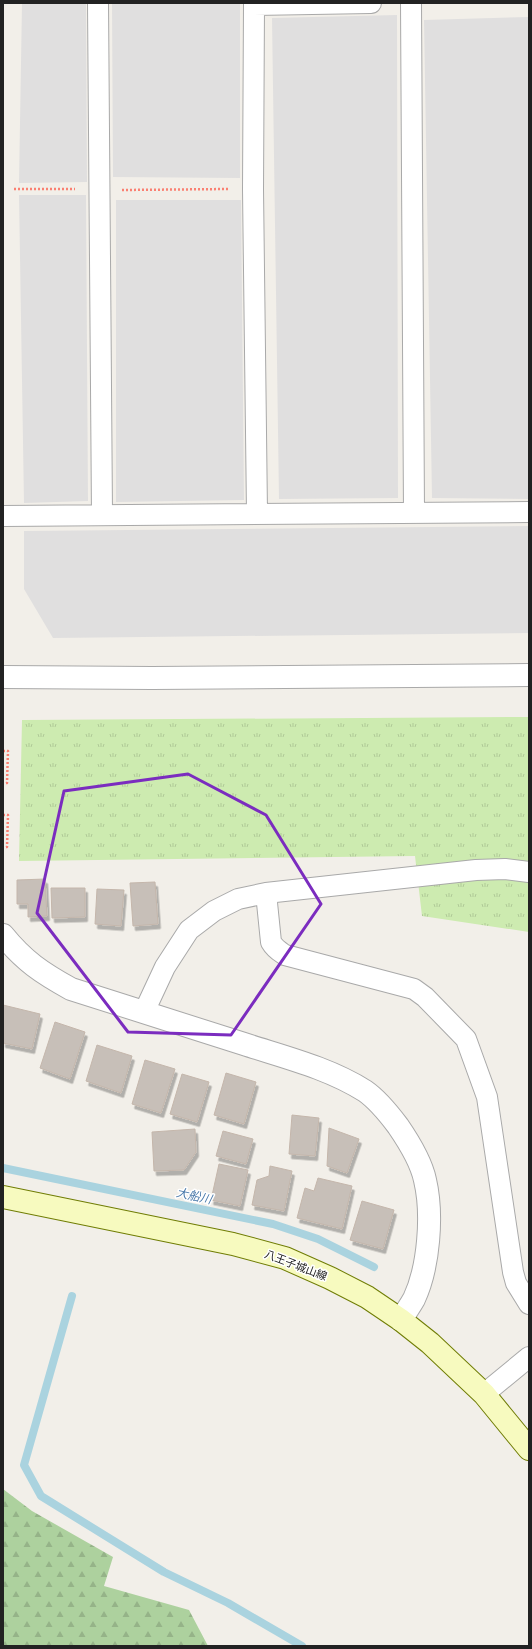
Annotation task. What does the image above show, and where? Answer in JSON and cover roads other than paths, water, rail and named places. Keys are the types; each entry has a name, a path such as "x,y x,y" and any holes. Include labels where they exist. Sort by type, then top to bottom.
{"main road":[{"name":"八王子城山線","path":"3,1197 233,1244 285,1258 330,1278 367,1297 401,1320 435,1347 484,1394 529,1450"}],"street":[{"path":"98,3 102,515"},
{"path":"257,513 253,190 254,4 371,3"},
{"path":"411,3 414,512"},
{"path":"3,516 529,512"},
{"path":"3,677 160,678 529,675"},
{"path":"144,1012 165,967 189,930 214,911 238,898 266,893 476,870 505,869 529,872"},
{"path":"266,893 271,942 274,948 285,955 414,989 425,997 466,1039 487,1097 512,1272 516,1283 529,1304"},
{"path":"3,935 28,963 71,989 332,1074 366,1092 390,1114 407,1138 425,1180 428,1207 428,1235 421,1279 413,1300 401,1320"},
{"path":"484,1394 529,1357"}],"waterway":[{"name":"大船川","path":"3,1168 273,1224 318,1239 374,1267"},
{"path":"72,1296 24,1465 41,1496 164,1572 228,1603 302,1646"}]}
